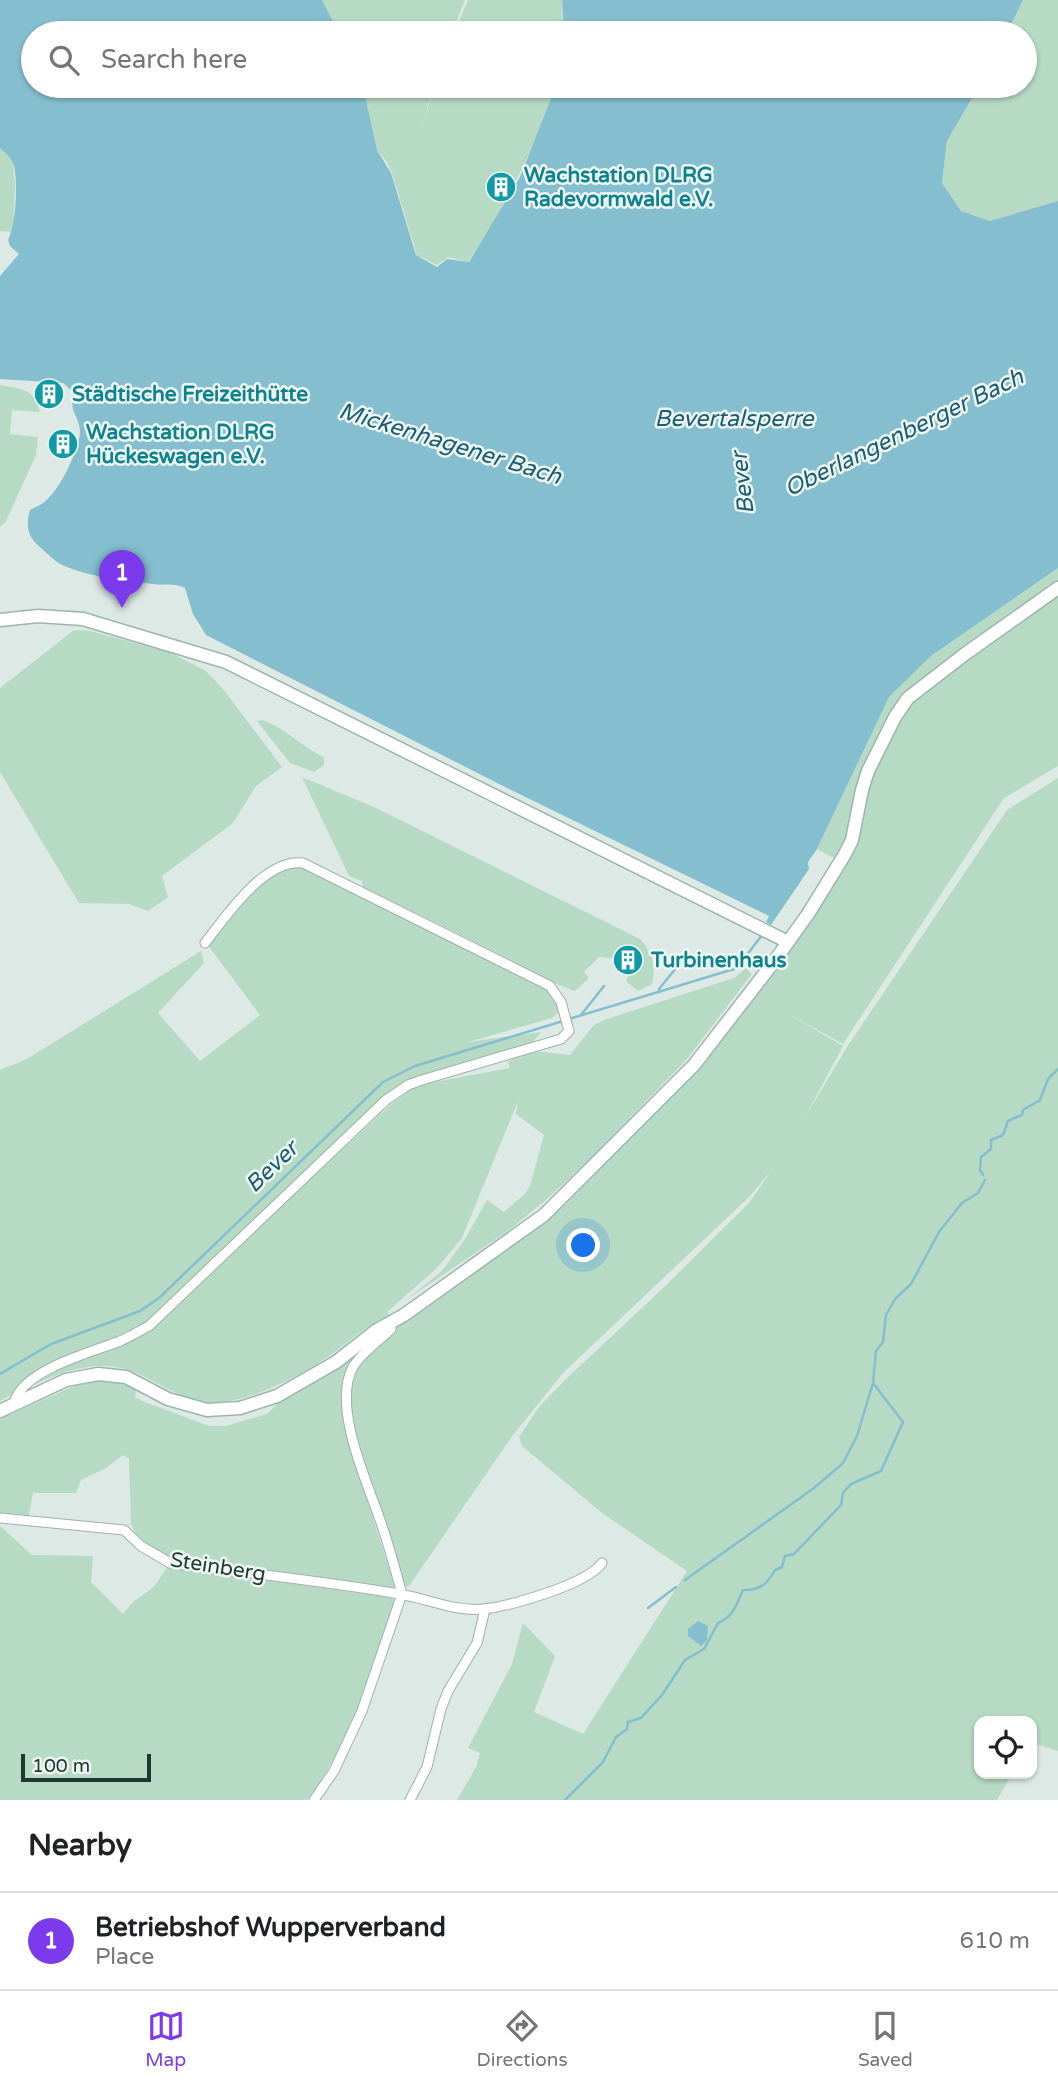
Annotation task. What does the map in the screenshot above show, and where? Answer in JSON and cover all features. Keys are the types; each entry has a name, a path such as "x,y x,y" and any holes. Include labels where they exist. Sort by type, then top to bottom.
{"street":[{"path":"0,1411 66,1380 91,1374 126,1377 184,1405 207,1410 240,1408 277,1396 336,1362 377,1330 526,1228 560,1201 702,1055 789,942 852,840 868,771 904,704 918,689 946,668 1058,589"},
{"path":"0,620 38,616 83,620 226,662 789,942"},
{"path":"18,1404 16,1398 20,1390 40,1376 77,1354 121,1341 149,1326 386,1100 408,1085 561,1039 568,1033 565,1013 558,996 550,986 303,863 287,864 259,880 226,915 205,943"},
{"path":"313,1800 334,1771 362,1711 402,1594 379,1517 362,1476 349,1424 347,1401 349,1380 354,1366 391,1329 391,1322"},
{"name":"Steinberg","path":"0,1518 124,1531 141,1546 170,1563 402,1594 466,1609 485,1609"},
{"path":"410,1800 427,1767 448,1691 477,1643 485,1609 560,1588 597,1570 602,1563"}],"green space":[{"path":"322,0 465,0 457,21 333,21"},
{"path":"468,0 562,0 563,21 459,21"},
{"path":"1023,0 1058,0 1058,201 990,221 961,211 942,183 947,141 972,98 1037,98 1037,21 1013,21"},
{"path":"366,98 430,98 419,136 431,98 551,98 518,177 468,262 448,257 437,265 417,255 392,173 377,150"},
{"path":"0,148 13,163 13,232 0,231"},
{"path":"0,385 31,394 40,412 12,410 10,434 38,437 36,455 6,521 0,527"},
{"path":"1058,568 1058,766 1004,798 843,1044 785,1012 843,1046 804,1119 847,1047 1007,810 1058,778 1058,1751 1037,1745 1037,1716 974,1716 974,1779 1009,1779 997,1800 457,1800 476,1767 480,1753 468,1748 512,1664 523,1623 555,1656 534,1712 583,1734 687,1571 602,1513 522,1446 519,1437 539,1407 749,1203 772,1170 749,1197 563,1373 513,1435 409,1586 405,1587 352,1424 349,1394 357,1367 400,1324 465,1280 565,1205 706,1059 763,988 847,865 817,849 889,697 931,656"},
{"path":"74,630 91,631 171,653 206,671 223,689 282,767 256,786 233,823 162,876 168,897 148,911 129,904 79,903 0,772 0,688"},
{"path":"262,720 278,727 324,757 324,765 314,772 290,763 257,721"},
{"path":"302,777 376,808 640,939 652,960 652,984 638,991 626,981 631,970 629,966 635,959 628,952 622,959 599,957 584,972 589,978 575,991 363,887 362,881 349,876"},
{"path":"288,866 307,867 545,985 561,1010 552,1018 468,1042 541,1032 526,1050 570,1055 594,1025 607,1019 734,978 746,968 752,974 687,1059 593,1156 509,1230 406,1300 442,1271 465,1239 487,1200 504,1212 525,1194 530,1186 544,1135 516,1114 518,1101 462,1238 437,1268 388,1311 389,1315 307,1370 279,1385 249,1396 209,1402 188,1398 123,1368 86,1367 51,1377 0,1401 0,1070 27,1059 201,951 204,963 158,1013 200,1061 260,1015 207,944 256,887","holes":["522,1052 508,1062 510,1068 424,1084 410,1090 390,1105 199,1284 386,1100 422,1080"]},
{"path":"377,1336 352,1363 345,1421 354,1459 375,1515 373,1518 395,1587 388,1589 187,1560 184,1565 141,1546 131,1524 129,1459 123,1455 106,1468 81,1480 76,1493 33,1493 28,1520 0,1518 0,1419 83,1382 109,1380 136,1388 135,1397 142,1401 209,1426 226,1426 267,1414 279,1402 322,1378"},
{"path":"0,1526 32,1555 93,1556 91,1582 123,1614 133,1602 154,1587 168,1566 392,1598 395,1603 359,1706 336,1755 307,1800 0,1800"}],"water":[{"name":"Bevertalsperre","path":"0,0 322,0 333,21 21,21 21,98 366,98 377,150 391,173 416,255 437,267 447,259 469,262 520,177 551,98 972,98 947,141 942,183 961,211 990,221 1058,201 1058,568 931,656 889,697 817,849 808,862 809,869 771,925 766,922 769,916 501,785 206,635 193,614 185,588 77,571 56,562 33,540 28,527 30,510 46,500 59,485 74,456 80,432 72,393 63,383 0,379 0,276 19,254 10,246 8,240 16,204 14,166 0,148"},
{"path":"562,0 1023,0 1013,21 563,21"},
{"path":"698,1621 708,1626 707,1640 701,1646 688,1636 688,1629"}],"waterway":[{"name":"Bever","path":"569,1019 734,969 762,935"},
{"path":"660,992 659,989 681,962"},
{"name":"Bever","path":"581,1015 604,986"},
{"name":"Bever","path":"0,1374 51,1344 140,1311 159,1298 383,1082 415,1066 563,1021"},
{"path":"983,1175 980,1170 981,1157 991,1149 991,1140 1003,1135 1008,1121 1022,1115 1023,1110 1040,1100 1048,1079 1058,1069"},
{"path":"565,1800 603,1762 616,1737 627,1729 628,1722 641,1718 662,1695 685,1660 704,1649 718,1623 734,1610 743,1590 758,1588 766,1583 775,1570 782,1567 785,1556 794,1554 841,1505 843,1493 851,1484 881,1471 903,1422 873,1383 876,1351 883,1342 886,1315 895,1299 911,1284 939,1232 962,1203 978,1193 985,1180"},
{"path":"685,1580 814,1488 843,1463 857,1436 873,1383"},
{"path":"648,1608 676,1587"}],"place":[{"name":"Wachstation DLRG Radevormwald e.V.","path":"501,187"},
{"name":"Städtische Freizeithütte","path":"49,394"},
{"name":"Wachstation DLRG Hückeswagen e.V.","path":"63,444"},
{"name":"Betriebshof Wupperverband","path":"122,608"},
{"name":"Turbinenhaus","path":"628,960"}],"water label":[{"name":"Oberlangenberger Bach","path":"904,433"},
{"name":"Mickenhagener Bach","path":"450,444"}]}
